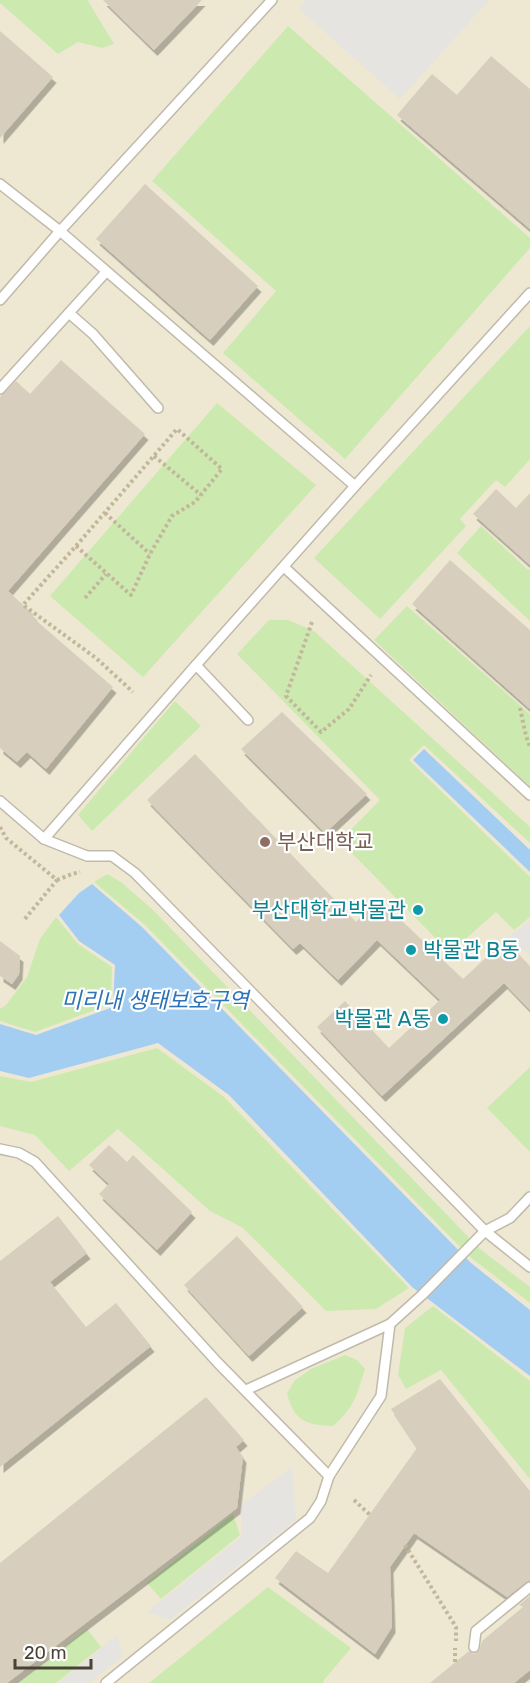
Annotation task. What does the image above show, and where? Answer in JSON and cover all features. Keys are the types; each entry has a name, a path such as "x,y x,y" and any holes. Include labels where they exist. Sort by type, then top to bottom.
{"lane":[{"path":"0,300 60,231 272,0"},
{"path":"0,184 60,231 355,486"},
{"path":"0,389 106,272"},
{"path":"44,839 355,486 530,293"},
{"path":"69,314 93,334 158,408"},
{"path":"284,567 530,795"},
{"path":"196,665 248,720"},
{"path":"0,801 44,839 87,856 112,856 135,873 485,1231 530,1267"},
{"path":"0,1149 19,1153 35,1162 211,1354 329,1476"},
{"path":"246,1390 390,1324 485,1231 510,1218 530,1197"},
{"path":"106,1683 310,1518 321,1501 329,1476 381,1396 390,1324"},
{"path":"474,1647 476,1631 530,1587"}],"path":[{"path":"76,546 131,595 150,554 172,516 195,502 222,469 177,429 23,605 96,658 133,693"},
{"path":"154,456 201,495"},
{"path":"105,513 150,554"},
{"path":"85,598 106,574"},
{"path":"312,622 286,696 321,732 349,709 371,675"},
{"path":"520,708 530,747"},
{"path":"0,827 6,838 57,880 24,920"},
{"path":"354,1500 370,1515"},
{"path":"405,1545 456,1627"}],"shaded area":[{"name":"부산대학교","path":"0,0 530,0 530,1683 0,1683"},
{"path":"306,0 489,0 400,99 298,8"},
{"path":"530,920 530,956 508,937"},
{"path":"292,1467 296,1520 170,1620 147,1612 241,1537 241,1505"},
{"path":"117,1635 123,1656 89,1683 58,1683"}],"green space":[{"path":"0,0 89,0 114,44 102,48 78,42 58,54 0,3"},
{"path":"288,26 530,238 530,248 345,459 223,353 276,291 152,181"},
{"path":"530,326 530,459 505,487 496,480 460,519 466,526 380,619 314,558"},
{"path":"217,403 316,485 143,677 50,596"},
{"path":"481,526 528,570 530,569 530,621 457,553"},
{"path":"407,606 530,714 530,787 374,640"},
{"path":"269,620 288,620 314,631 530,827 530,843 424,745 409,760 530,877 530,917 514,930 496,912 450,953 340,841 380,800 237,654"},
{"path":"175,701 201,726 92,831 78,815"},
{"path":"107,874 121,882 153,910 480,1249 530,1287 530,1303 470,1257 145,925 94,882"},
{"path":"56,917 78,944 112,967 111,1004 35,1032 0,1021 0,1009 6,1005 27,977 40,939"},
{"path":"157,1048 224,1097 409,1288 376,1309 326,1311 243,1228 210,1211 118,1129 69,1171 35,1135 0,1126 0,1076 31,1082"},
{"path":"530,1067 530,1152 487,1108"},
{"path":"433,1306 530,1381 530,1479 441,1370 406,1389 398,1375 405,1328"},
{"path":"345,1355 357,1360 365,1369 350,1407 333,1426 316,1425 303,1420 294,1411 287,1394 294,1381 311,1369"},
{"path":"233,1514 240,1535 161,1599 147,1583"},
{"path":"268,1587 351,1648 323,1683 149,1683"},
{"path":"87,1629 101,1647 56,1683 19,1683"}],"water":[{"path":"424,749 530,850 530,872 413,760"},
{"name":"미리내 생태보호구역","path":"92,884 142,927 471,1263 530,1310 530,1376 412,1287 229,1095 158,1043 29,1078 0,1071 0,1024 36,1035 113,1007 115,965 79,941 59,915 79,893"}],"building":[{"path":"103,0 202,0 154,50"},
{"path":"0,31 53,77 0,138"},
{"path":"491,56 530,89 530,229 397,115 432,74 457,95"},
{"path":"145,184 258,286 210,340 96,239"},
{"path":"61,360 145,434 8,591 34,615 32,617 113,687 46,769 27,752 17,762 0,748 0,397 16,381 30,394"},
{"path":"496,489 516,508 530,493 530,565 473,514"},
{"path":"450,560 530,630 530,709 412,604"},
{"path":"282,712 367,794 325,833 241,749"},
{"path":"195,754 356,922 379,899 463,979 505,940 530,966 530,1010 504,983 382,1096 317,1027 345,1001 389,1048 440,1000 377,940 338,980 300,943 293,949 147,800"},
{"path":"0,941 20,956 19,974 12,984 0,976"},
{"path":"109,1145 127,1162 133,1155 192,1212 157,1250 99,1194 109,1184 89,1165"},
{"path":"58,1216 87,1253 50,1282 86,1327 116,1303 151,1346 0,1467 0,1261"},
{"path":"237,1236 303,1307 249,1356 184,1285"},
{"path":"440,1379 530,1491 530,1580 507,1597 414,1533 390,1567 392,1627 375,1654 275,1578 296,1551 328,1573 417,1448 391,1409"},
{"path":"206,1397 244,1440 236,1447 243,1457 237,1508 7,1683 0,1683 0,1563"},
{"path":"530,1596 530,1670 514,1683 430,1683 469,1651 474,1654 479,1651 482,1641 523,1607 519,1605"}],"place":[{"name":"부산대학교","path":"265,842"},
{"name":"부산대학교박물관","path":"418,910"},
{"name":"박물관 B동","path":"411,950"},
{"name":"박물관 A동","path":"443,1019"}]}
